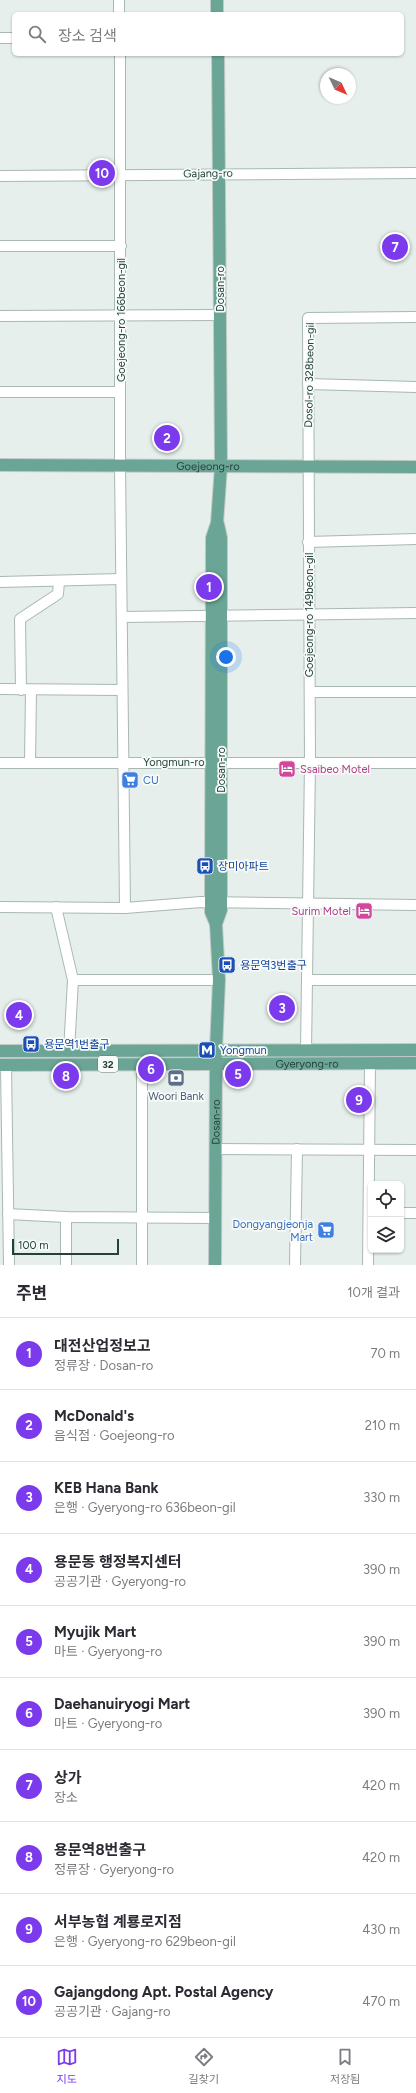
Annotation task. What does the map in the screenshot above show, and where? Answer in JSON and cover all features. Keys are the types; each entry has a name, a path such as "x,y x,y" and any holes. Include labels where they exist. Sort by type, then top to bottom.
{"main road":[{"path":"217,0 218,12"},
{"name":"Dosan-ro","path":"215,1265 216,1050 219,980 216,924 211,912 216,903 217,616 212,538 218,523 221,466 218,56"},
{"name":"Goejeong-ro","path":"0,465 416,467"},
{"name":"Gyeryong-ro","path":"0,1052 416,1050"},
{"name":"Gyeryong-ro","path":"3,1065 416,1063"}],"street":[{"path":"119,0 119,12"},
{"path":"0,38 12,38"},
{"name":"Goejeong-ro 166beon-gil","path":"120,56 120,465 123,762"},
{"name":"Gajang-ro","path":"0,176 220,173 416,173"},
{"path":"0,246 121,246"},
{"path":"0,316 220,315"},
{"name":"Dosol-ro 328beon-gil","path":"308,466 308,318 416,317"},
{"path":"308,384 416,387"},
{"path":"0,392 120,392"},
{"name":"Goejeong-ro 149beon-gil","path":"306,1051 310,763 308,466"},
{"path":"308,542 416,539"},
{"path":"0,582 121,579"},
{"path":"30,763 20,619 58,594 59,581"},
{"path":"122,618 416,614"},
{"path":"0,690 122,690"},
{"path":"310,692 416,692"},
{"path":"123,762 125,908"},
{"name":"Yongmun-ro","path":"0,763 416,763"},
{"path":"0,907 125,908 216,903 416,905"},
{"path":"56,907 73,980 69,1051"},
{"path":"73,980 219,980"},
{"path":"308,980 416,980"},
{"path":"370,1063 371,1181"},
{"path":"142,1064 142,1265"},
{"name":"Gyeryong-ro","path":"3,1065 9,1265"},
{"path":"216,1149 416,1150"},
{"path":"295,1265 297,1149"},
{"path":"404,1213 416,1213"},
{"path":"8,1214 66,1217 215,1218"},
{"path":"66,1217 66,1265"},
{"path":"368,1265 370,1217"}],"place":[{"name":"Gajangdong Apt. Postal Agency","path":"102,173"},
{"name":"상가","path":"395,247"},
{"name":"McDonald's","path":"167,438"},
{"name":"대전산업정보고","path":"209,587"},
{"name":"Ssaibeo Motel","path":"287,769"},
{"name":"CU","path":"130,780"},
{"name":"장미아파트","path":"205,866"},
{"name":"Surim Motel","path":"364,911"},
{"name":"용문역3번출구","path":"227,965"},
{"name":"KEB Hana Bank","path":"282,1008"},
{"name":"용문동 행정복지센터","path":"19,1015"},
{"name":"용문역1번출구","path":"31,1044"},
{"name":"Yongmun","path":"207,1050"},
{"name":"Daehanuiryogi Mart","path":"151,1069"},
{"name":"Myujik Mart","path":"238,1074"},
{"name":"용문역8번출구","path":"66,1076"},
{"name":"Woori Bank","path":"176,1078"},
{"name":"서부농협 계룡로지점","path":"359,1100"},
{"name":"Dongyangjeonja Mart","path":"326,1230"}]}
